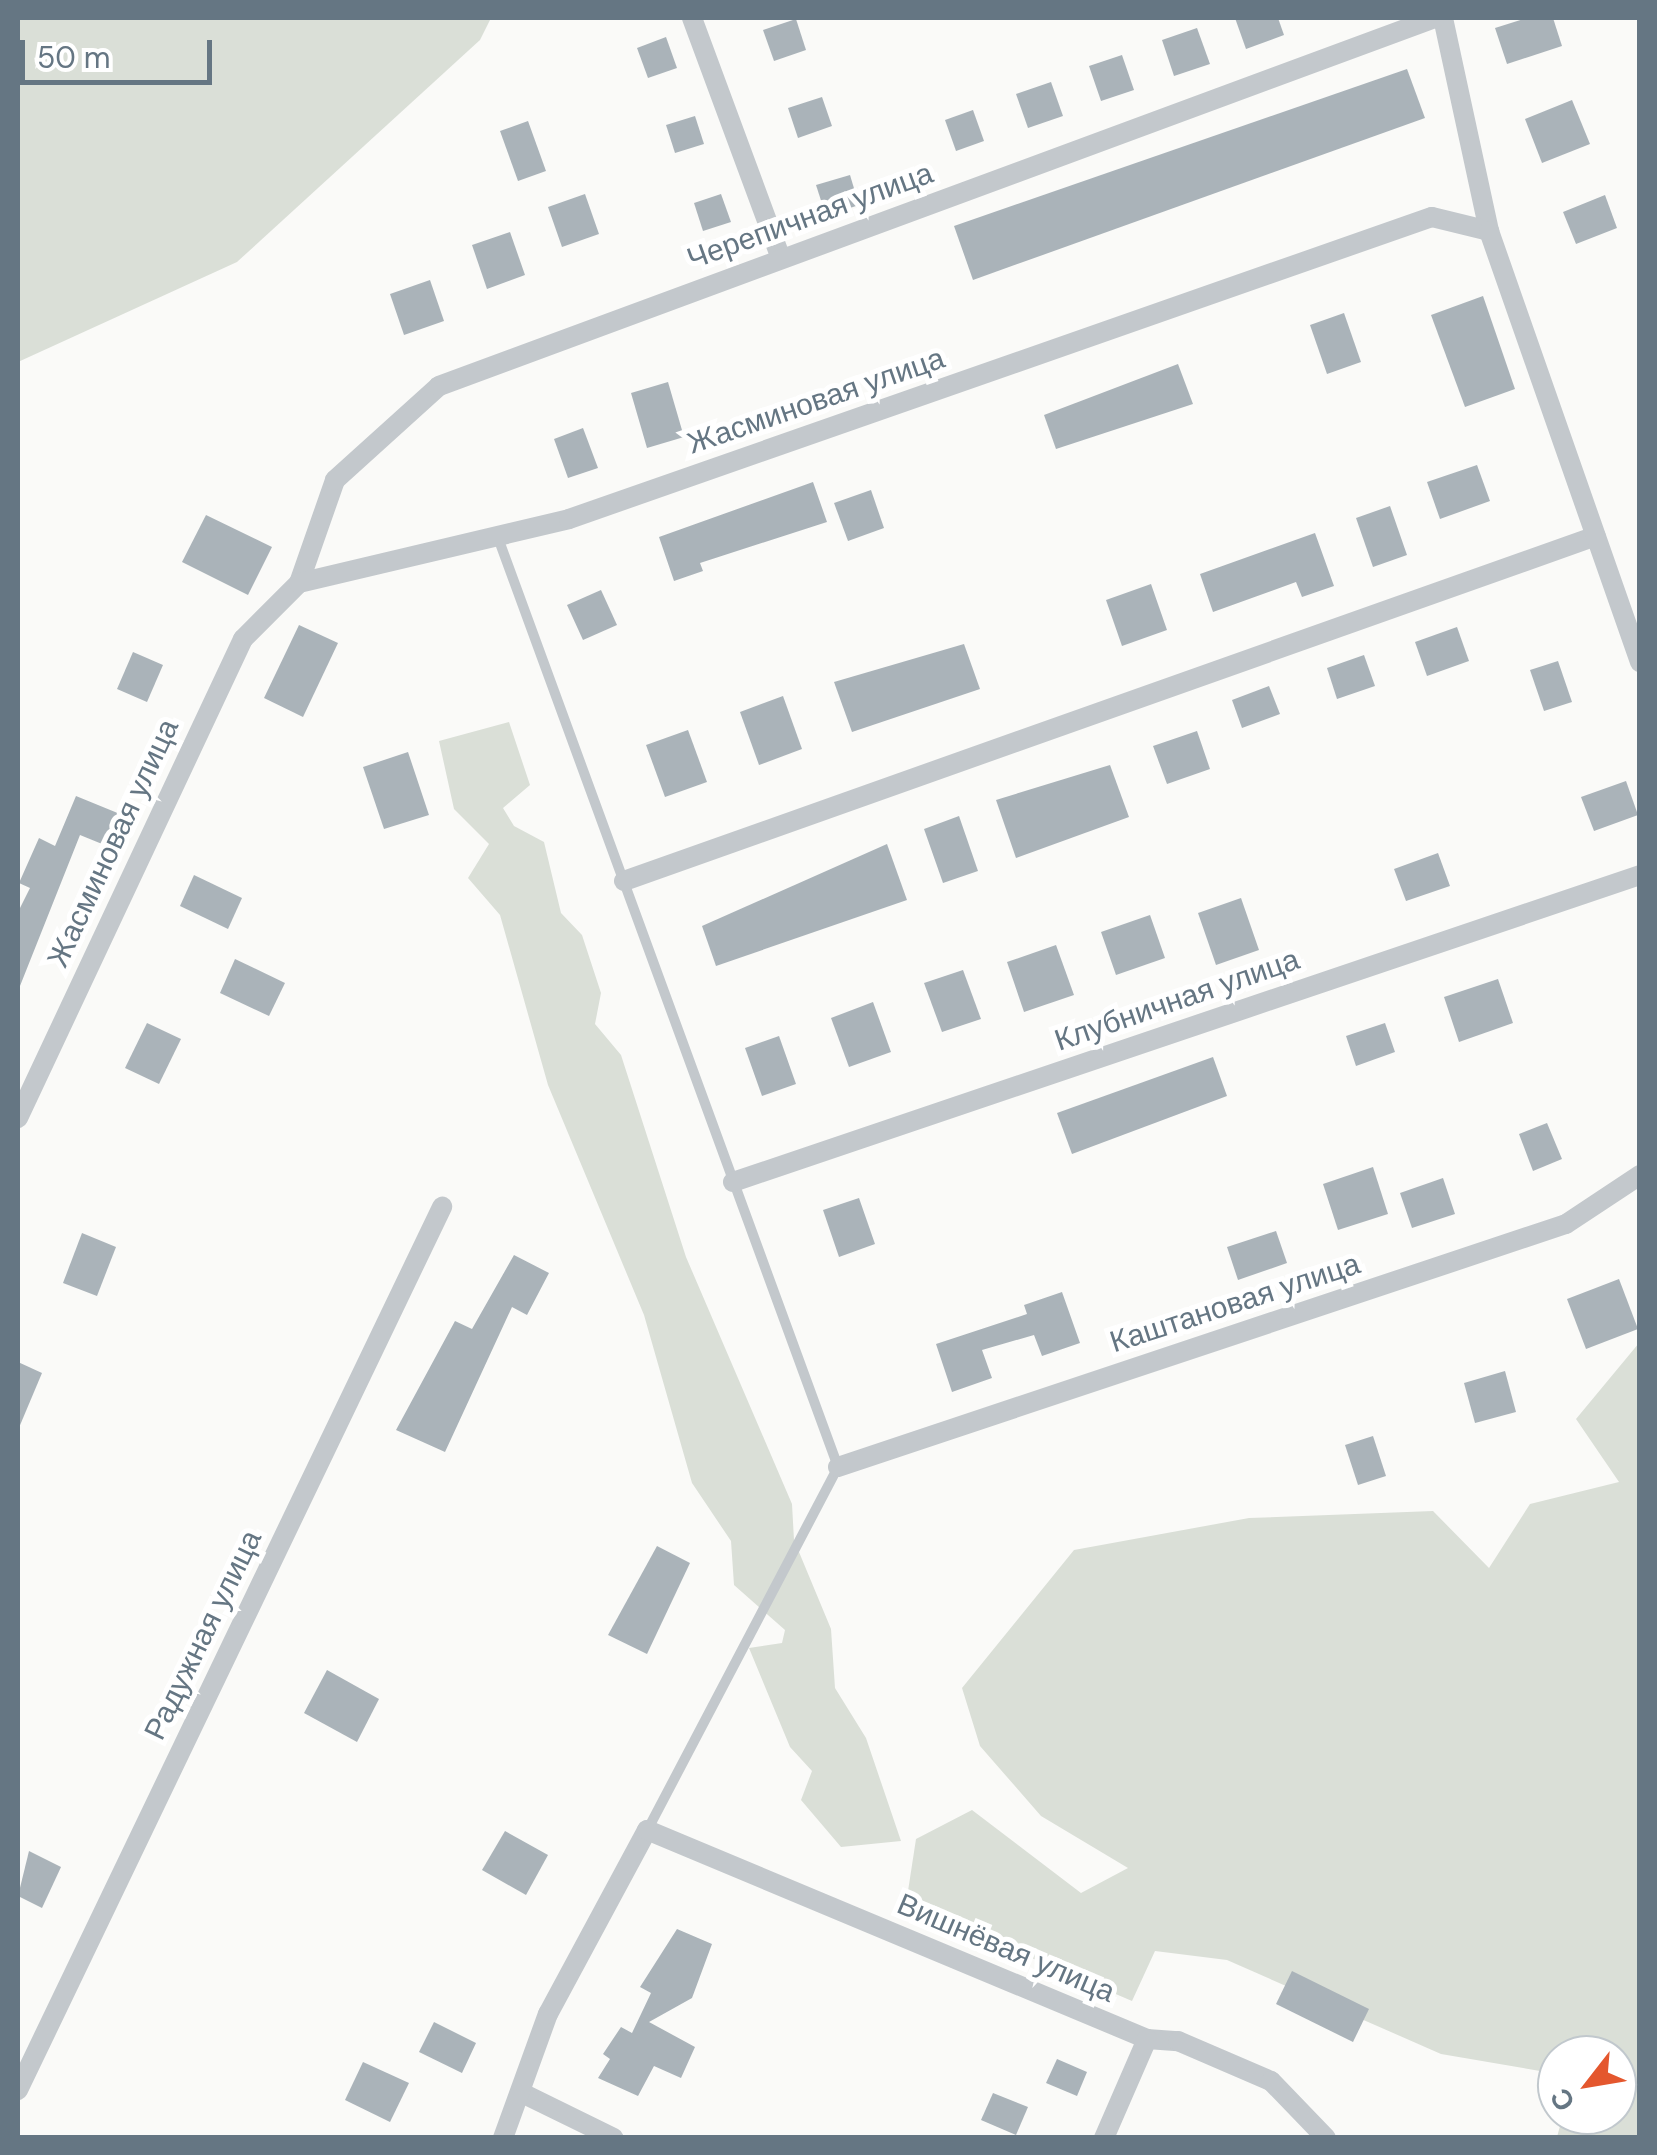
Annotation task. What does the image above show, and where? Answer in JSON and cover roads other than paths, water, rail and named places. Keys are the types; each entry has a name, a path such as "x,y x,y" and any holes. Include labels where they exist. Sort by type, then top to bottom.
{"street":[{"path":"692,18 781,258"},
{"path":"1439,18 1488,231 1640,662"},
{"name":"Черепичная улица","path":"298,583 335,480 439,386 1439,18"},
{"name":"Жасминовая улица","path":"18,1118 244,639 298,583 497,536 1432,217 1488,231"},
{"path":"624,880 1596,536"},
{"name":"Клубничная улица","path":"734,1182 1640,874"},
{"name":"Каштановая улица","path":"838,1467 1566,1224 1640,1175"},
{"name":"Радужная улица","path":"18,2090 442,1207"},
{"path":"503,2138 548,2014 647,1830"},
{"name":"Вишнёвая улица","path":"647,1830 1147,2040 1178,2041 1271,2082 1326,2138"},
{"path":"1104,2138 1147,2040"},
{"path":"522,2093 614,2138"}],"lane":[{"path":"497,536 838,1467 647,1830"}]}
